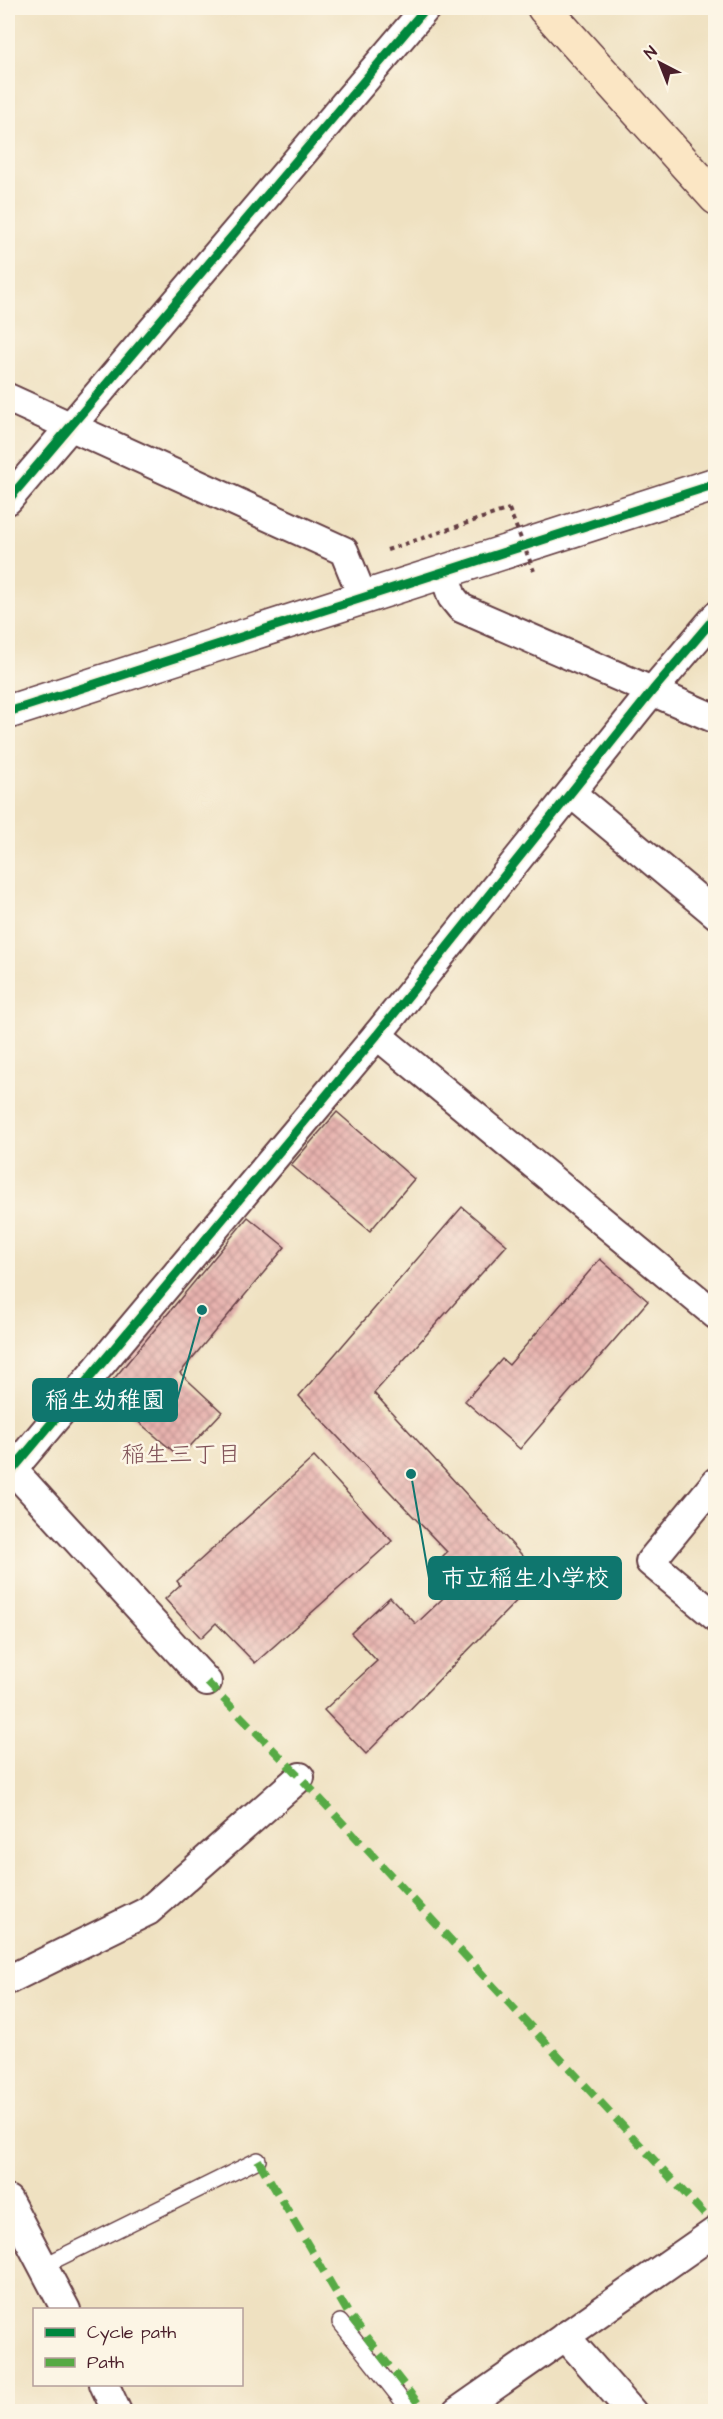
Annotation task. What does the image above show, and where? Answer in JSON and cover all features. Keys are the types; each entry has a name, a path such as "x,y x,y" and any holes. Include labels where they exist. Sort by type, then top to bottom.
{"main road":[{"path":"544,8 716,198"}],"street":[{"path":"8,500 426,8"},
{"path":"8,398 345,551 363,598"},
{"path":"8,712 716,484"},
{"path":"444,573 452,597 461,608 716,719"},
{"path":"207,1682 10,1472 377,1035 653,690 716,616"},
{"path":"572,794 716,914"},
{"path":"377,1035 716,1315"},
{"path":"716,1482 650,1562 716,1617"},
{"path":"8,1980 148,1911 300,1777"},
{"path":"8,2200 65,2308"},
{"path":"457,2412 716,2231"},
{"path":"565,2336 632,2412"},
{"path":"104,2386 117,2412"}],"lane":[{"path":"44,2266 258,2160"},
{"path":"340,2322 411,2412"}],"path":[{"path":"387,550 509,509 534,571"}],"building":[{"path":"337,1112 414,1179 370,1231 291,1165"},
{"path":"462,1207 507,1245 374,1393 541,1576 366,1754 324,1710 377,1661 351,1633 390,1597 416,1624 459,1583 438,1561 447,1552 299,1396"},
{"path":"248,1217 285,1247 180,1373 222,1412 180,1457 103,1392"},
{"path":"600,1259 648,1301 520,1449 465,1401 502,1359 509,1365"},
{"path":"314,1457 392,1541 255,1663 216,1623 201,1638 165,1599 180,1585 177,1581"}],"marked path":[{"path":"207,1682 300,1777 716,2227"},
{"path":"258,2160 350,2316 425,2412"}],"cycle path":[{"path":"8,500 426,8"},
{"path":"8,712 716,484"},
{"path":"8,1475 377,1035 653,690 716,616"}],"place":[{"name":"稲生幼稚園","path":"202,1310"},
{"name":"市立稲生小学校","path":"411,1474"}],"district":[{"name":"稲生三丁目","path":"181,1455"}]}
